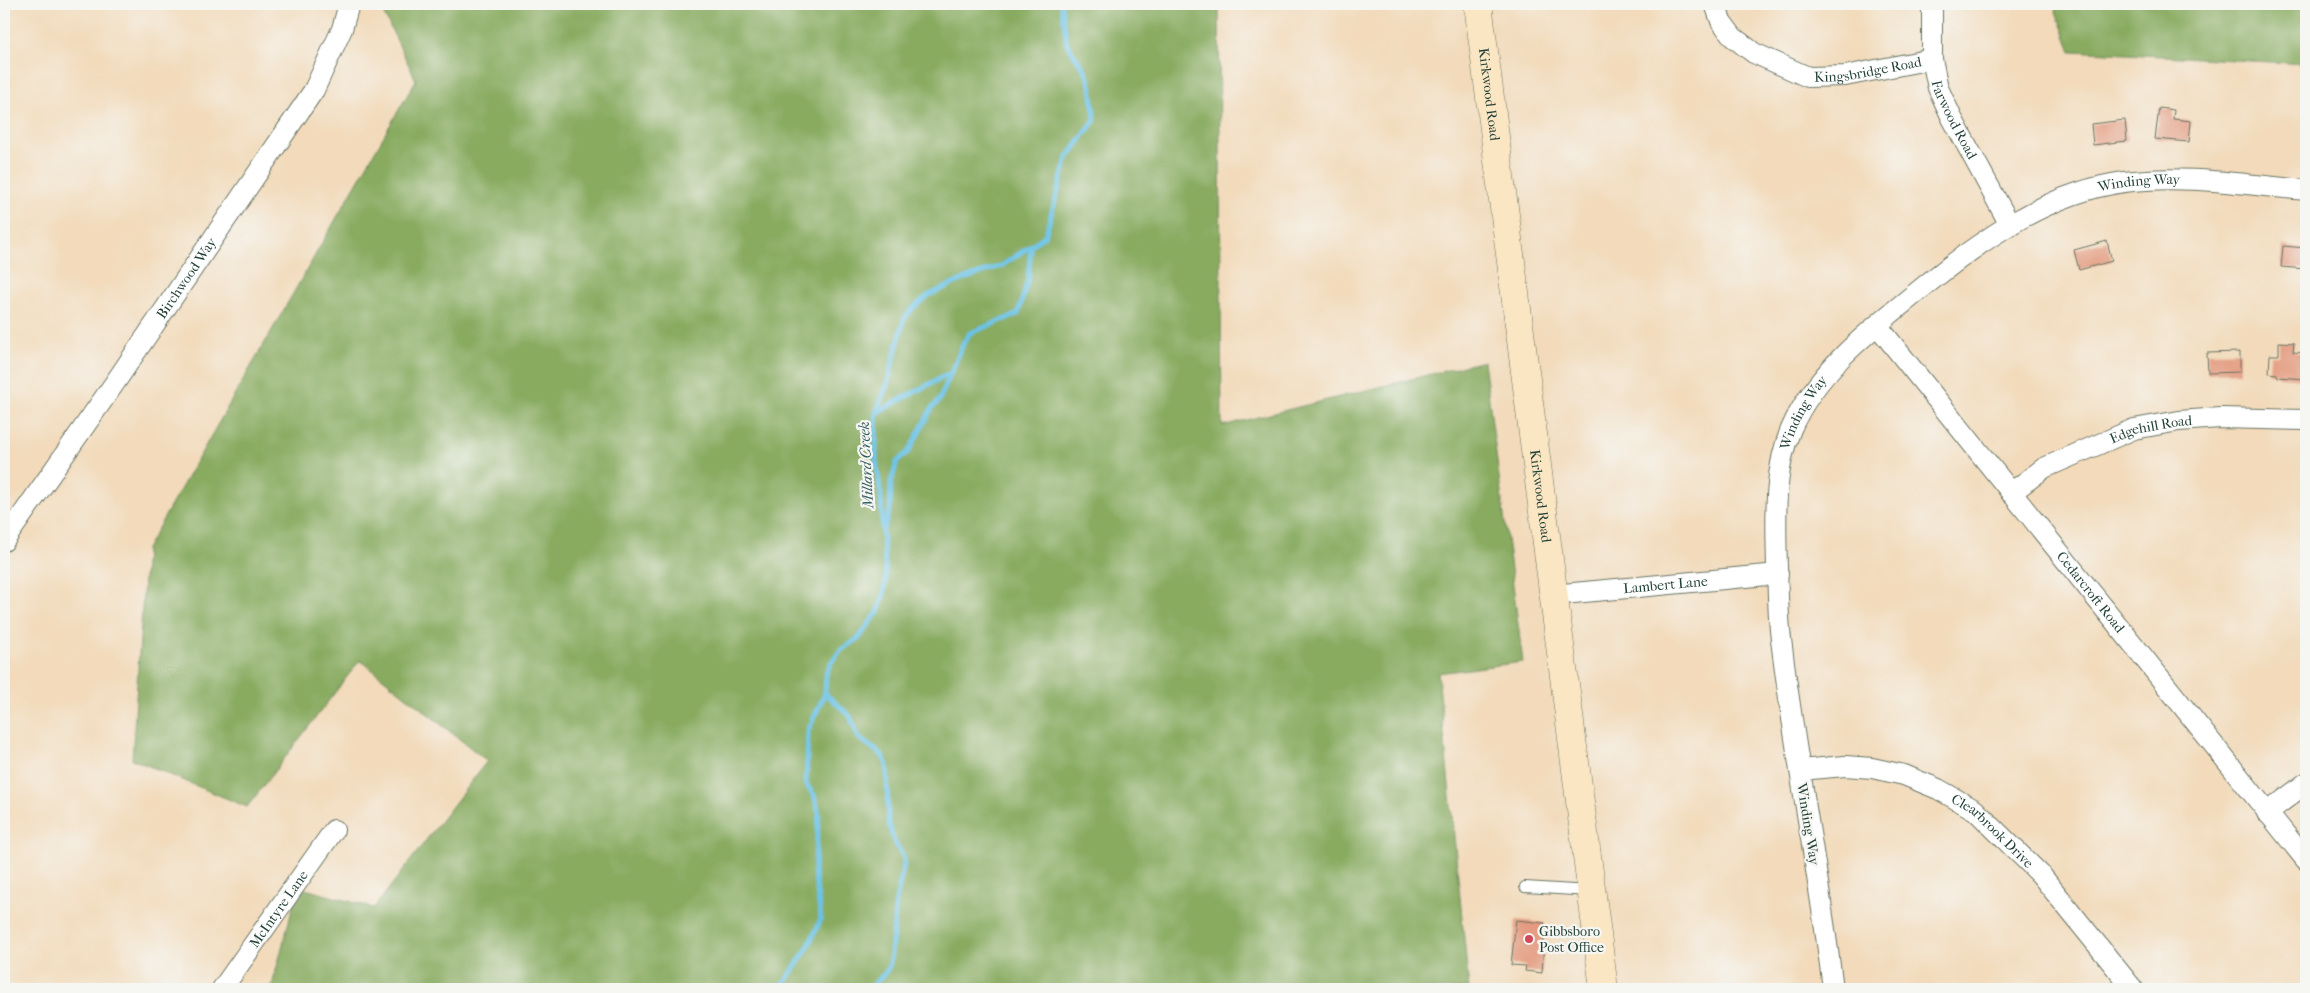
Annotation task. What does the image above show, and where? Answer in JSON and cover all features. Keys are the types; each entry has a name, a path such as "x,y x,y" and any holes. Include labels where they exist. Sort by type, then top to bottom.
{"street":[{"name":"Birchwood Way","path":"4,541 120,376 314,90 342,29 350,4"},
{"name":"Kirkwood Road","path":"1478,4 1552,595 1604,989"},
{"name":"Kingsbridge Road","path":"1715,4 1721,21 1733,37 1754,53 1808,77 1844,76 1932,59"},
{"name":"Farwood Road","path":"1932,4 1932,59 1938,88 1952,118 2010,225"},
{"name":"Winding Way","path":"1833,989 1780,636 1776,526 1779,473 1791,430 1810,394 1839,360 1877,325 1942,272 2010,225 2060,200 2090,189 2124,182 2163,180 2306,190"},
{"name":"Cedarcroft Road","path":"1877,325 2306,860"},
{"name":"Edgehill Road","path":"2011,492 2044,468 2134,429 2179,421 2220,418 2306,420"},
{"name":"Lambert Lane","path":"1552,595 1778,574"},
{"name":"Clearbrook Drive","path":"1800,770 1845,766 1872,768 1904,775 1938,789 1975,810 2041,875 2133,989"},
{"path":"2267,813 2306,783"},
{"name":"McIntyre Lane","path":"222,989 334,830"}],"lane":[{"path":"1525,887 1591,891"}],"green space":[{"path":"379,4 1219,4 1222,426 1484,361 1523,662 1438,673 1469,989 271,989 298,887 374,908 487,761 360,660 247,807 132,759 146,549 416,80"},
{"path":"2053,4 2306,4 2306,64 2071,51"}],"building":[{"path":"2159,108 2174,110 2173,119 2191,121 2189,142 2155,139"},
{"path":"2125,120 2127,141 2093,145 2091,124"},
{"path":"2107,241 2112,261 2079,270 2074,250"},
{"path":"2283,246 2306,248 2306,269 2281,267"},
{"path":"2279,342 2294,343 2293,352 2306,353 2306,379 2278,377 2277,374 2269,373 2270,355 2279,355"},
{"path":"2240,352 2240,372 2208,373 2207,353"},
{"name":"Gibbsboro Post Office","path":"1516,920 1545,923 1542,973 1525,971 1526,966 1511,965"}],"waterway":[{"name":"Millard Creek","path":"780,989 807,949 821,919 814,871 819,814 814,795 806,784 808,731 825,693 826,674 832,661 841,650 859,638 878,612 884,594 886,577 881,494 876,461 876,413 887,385 904,319 914,307 929,295 962,280 1003,265 1046,233 1067,158 1095,120 1091,87 1086,72 1067,44 1061,4"},
{"path":"884,528 890,509 891,482 897,462 909,451 932,408 939,401 964,342 970,333 1018,314 1028,279 1031,246"},
{"path":"876,413 950,373"},
{"path":"825,693 850,716 859,738 882,755 887,765 888,820 893,839 904,858 896,901 890,964 886,972 869,989"}],"place":[{"name":"Gibbsboro Post Office","path":"1529,939"}]}
